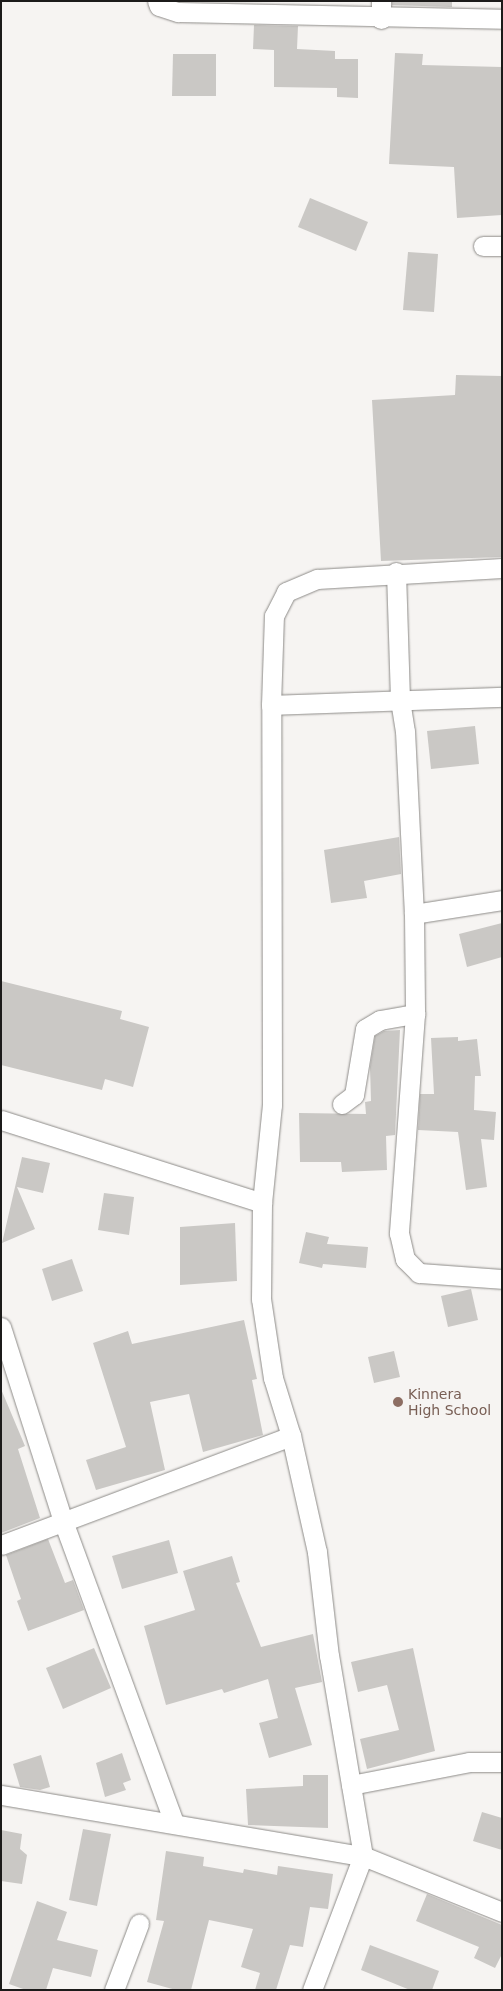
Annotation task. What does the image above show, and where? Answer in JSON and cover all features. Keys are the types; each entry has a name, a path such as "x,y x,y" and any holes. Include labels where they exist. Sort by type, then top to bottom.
{"street":[{"path":"157,1 159,6 178,12 321,14 381,10 502,19"},
{"path":"483,246 502,246"},
{"path":"312,1990 363,1856 329,1656 317,1552 291,1436 273,1378 261,1299 262,1203 272,1105 271,704 274,616 286,592 317,579 396,572 502,568"},
{"path":"396,572 400,700 405,731 414,914 415,1014 398,1233 405,1259 420,1273 502,1279"},
{"path":"271,704 502,696"},
{"path":"414,914 502,900"},
{"path":"342,1104 354,1095 365,1029 380,1020 415,1014"},
{"path":"1,1120 262,1203"},
{"path":"1,1327 63,1521 174,1823"},
{"path":"1,1545 291,1436"},
{"path":"351,1785 469,1762 502,1762"},
{"path":"1,1795 363,1856 502,1912"},
{"path":"114,1990 139,1924"}],"building":[{"path":"392,1 452,1 452,7 392,5"},
{"path":"254,25 298,26 297,49 335,51 335,59 358,59 358,98 337,97 337,88 274,87 274,50 253,49"},
{"path":"395,53 423,54 422,65 502,67 502,215 457,218 454,167 389,164"},
{"path":"173,54 216,54 216,96 172,96"},
{"path":"310,198 368,222 356,251 298,227"},
{"path":"408,252 438,254 434,312 403,310"},
{"path":"456,375 502,376 502,557 381,561 372,400 455,395"},
{"path":"475,726 479,764 431,769 427,731"},
{"path":"399,837 401,874 364,881 367,898 331,903 324,850"},
{"path":"502,923 502,957 467,967 459,934"},
{"path":"1,981 122,1011 120,1019 149,1027 133,1087 105,1079 102,1090 1,1065"},
{"path":"400,1030 395,1135 386,1136 387,1170 342,1172 341,1162 300,1162 299,1113 366,1114 365,1102 371,1101 370,1067 375,1036 384,1031"},
{"path":"458,1037 458,1041 477,1039 481,1076 475,1076 474,1110 496,1112 494,1140 481,1139 487,1187 466,1190 458,1132 418,1130 420,1094 434,1094 431,1038"},
{"path":"22,1157 50,1163 43,1193 17,1187 35,1229 2,1243"},
{"path":"104,1193 134,1197 129,1235 98,1230"},
{"path":"235,1223 237,1281 180,1285 180,1227"},
{"path":"306,1232 329,1237 327,1244 368,1247 366,1268 323,1264 322,1268 299,1263"},
{"path":"72,1259 83,1291 52,1301 42,1269"},
{"path":"471,1289 478,1320 448,1327 441,1296"},
{"path":"244,1320 257,1379 252,1380 263,1435 203,1452 189,1394 150,1402 165,1470 96,1490 86,1460 126,1447 93,1343 128,1331 132,1344"},
{"path":"394,1351 400,1377 374,1383 368,1357"},
{"path":"1,1389 25,1446 18,1449 40,1518 1,1533"},
{"path":"48,1539 65,1583 73,1580 84,1610 28,1631 17,1601 21,1599 6,1555"},
{"path":"169,1540 178,1573 122,1589 112,1556"},
{"path":"232,1556 240,1582 236,1583 261,1647 313,1634 322,1682 295,1688 312,1745 269,1758 259,1723 278,1718 268,1679 224,1693 222,1689 166,1705 144,1626 195,1610 183,1571"},
{"path":"94,1648 111,1688 63,1709 46,1668"},
{"path":"413,1648 435,1751 367,1769 360,1739 399,1730 387,1685 358,1692 351,1662"},
{"path":"122,1753 131,1780 123,1783 126,1790 105,1797 96,1763"},
{"path":"41,1755 50,1787 40,1790 20,1787 13,1764"},
{"path":"303,1775 328,1775 328,1828 248,1825 246,1789 303,1786"},
{"path":"482,1812 502,1818 502,1850 473,1841"},
{"path":"83,1829 111,1834 97,1906 69,1900"},
{"path":"1,1830 22,1834 20,1849 27,1855 22,1884 1,1881"},
{"path":"166,1851 204,1857 203,1866 243,1873 244,1869 277,1875 278,1866 333,1874 328,1909 310,1907 303,1947 290,1945 276,1990 255,1990 260,1973 241,1967 253,1929 209,1920 191,1990 176,1990 147,1982 164,1921 156,1920"},
{"path":"427,1894 502,1925 502,1954 495,1968 474,1958 479,1947 416,1921"},
{"path":"37,1901 67,1912 57,1940 98,1950 91,1977 53,1968 46,1990 26,1990 9,1984"},
{"path":"370,1945 439,1971 432,1990 410,1990 361,1970"}],"place":[{"name":"Kinnera High School","path":"398,1402"}]}
